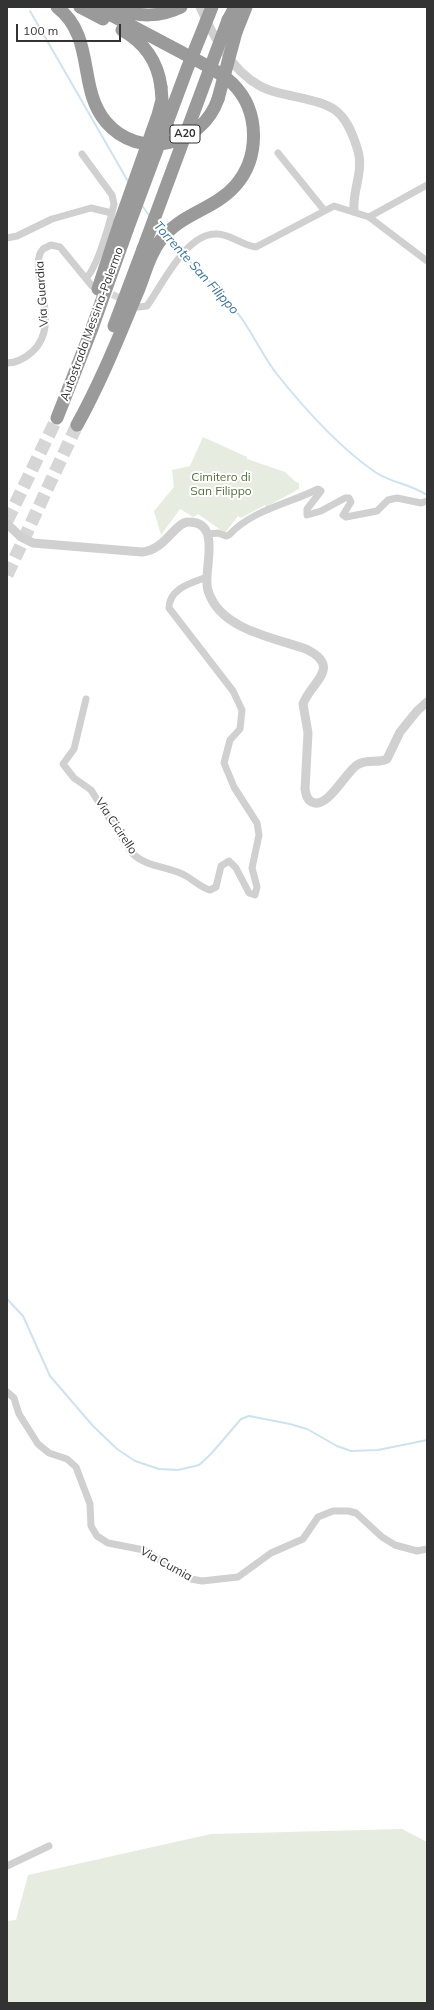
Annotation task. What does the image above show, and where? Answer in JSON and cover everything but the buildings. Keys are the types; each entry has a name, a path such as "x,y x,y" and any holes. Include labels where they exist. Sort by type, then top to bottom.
{"highway":[{"path":"57,7 69,18 78,31 93,97 98,110 110,126 125,137 150,145 165,144 179,140 197,130 215,108 236,32 246,7"},
{"path":"80,7 138,40 147,49 155,63 162,87 162,100 158,115 119,222"},
{"path":"96,7 200,62 226,79 244,99 252,116 253,147 249,163 242,178 222,198 183,219 148,249"},
{"path":"119,8 134,13 148,15 163,14 181,7"},
{"name":"A20","path":"119,222 187,69 212,7"},
{"name":"A20","path":"148,249 228,20 235,7"},
{"name":"Autostrada Messina-Palermo","path":"57,418 65,398 73,361 95,300 119,222"},
{"name":"Autostrada Messina-Palermo","path":"77,425 148,249"}],"street":[{"path":"200,7 224,50 242,72 255,83 274,92 326,104 340,112 344,117 351,132 360,159 354,196 354,211"},
{"path":"278,153 324,210"},
{"path":"82,154 112,195 119,222 90,274 86,278"},
{"path":"369,217 427,185"},
{"path":"139,307 147,306 173,268 194,242 201,236 214,234 228,236 250,246 256,247 334,206 354,211 369,217 427,261"},
{"path":"7,238 17,236 52,219 87,209 97,208 119,222"},
{"name":"Via Guardia","path":"7,363 15,362 31,353 41,342 44,333 45,313 38,266 38,257 41,251 51,245 60,247 92,286"},
{"path":"208,534 213,532 229,535 244,521 261,512 318,489 321,491 307,509 306,515 321,511 345,498 351,502 343,515 346,517 377,511 388,500 397,498 421,503 427,501"},
{"path":"7,524 21,537 32,542 134,552 147,552 156,548 179,526 186,522 199,525 208,534 210,544 207,584 211,599 226,618 242,627 306,649 316,654 322,662 323,670 321,678 303,704 308,732 305,789 307,798 313,803 319,804 326,801 346,775 358,764 366,761 382,761 387,759 400,732 420,707 427,702"},
{"name":"Via Cicirello","path":"86,699 74,749 64,761 64,766 77,781 91,790 131,852 137,858 183,874 210,890 216,887 221,866 229,861 236,868 249,893 256,895 257,887 252,868 259,835 257,823 234,787 224,763 230,740 240,729 242,710 233,692 169,608 170,599 176,592 207,577"},
{"name":"Via Cumia","path":"7,1392 14,1398 20,1414 38,1444 49,1453 67,1459 76,1467 90,1504 91,1526 97,1536 108,1543 135,1547 144,1550 191,1579 202,1581 238,1577 271,1553 303,1539 318,1517 333,1511 348,1511 356,1513 382,1537 395,1545 413,1550 427,1549"},
{"path":"7,1866 49,1846"}],"green space":[{"name":"Cimitero di San Filippo","path":"203,437 247,457 247,459 285,472 299,483 299,489 266,507 265,505 241,518 238,516 225,533 198,514 193,517 180,509 161,535 154,511 174,487 172,470 190,466"},
{"path":"402,1829 427,1842 427,2003 7,2003 7,1921 16,1920 28,1875 211,1834"}],"waterway":[{"name":"Torrente San Filippo","path":"30,11 129,183"},
{"name":"Torrente San Filippo","path":"141,204 150,217"},
{"name":"Torrente San Filippo","path":"168,238 234,308 276,373 310,413 335,439 348,451 381,476 414,488 427,495"},
{"path":"7,1299 23,1316 50,1376 93,1426 117,1449 135,1461 159,1469 178,1470 199,1465 211,1454 241,1419 249,1416 307,1429 337,1446 351,1451 378,1450 427,1440"}],"tunnel":[{"path":"103,290 126,301"},
{"path":"7,521 57,418"},
{"path":"7,575 77,425"}]}
